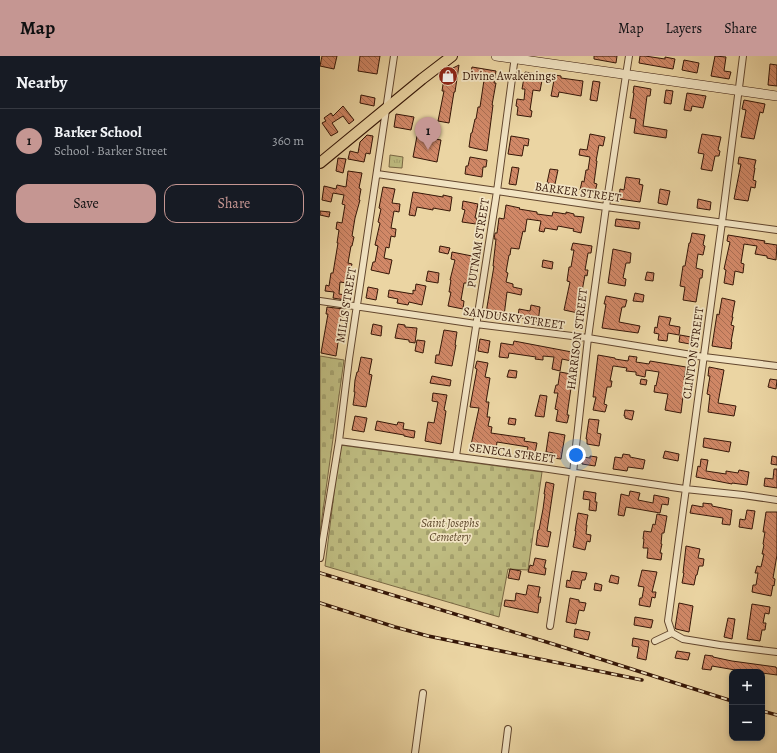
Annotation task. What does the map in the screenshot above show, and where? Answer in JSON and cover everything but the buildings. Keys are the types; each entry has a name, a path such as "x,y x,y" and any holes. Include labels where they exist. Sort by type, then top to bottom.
{"main road":[{"path":"320,163 452,56"},
{"path":"496,56 515,57 626,75 777,96"}],"street":[{"name":"MILLS STREET","path":"320,558 339,441 349,359 394,56"},
{"name":"HARRISON STREET","path":"550,626 573,473 588,338 606,207 629,56"},
{"name":"CLINTON STREET","path":"672,633 668,621 743,56"},
{"name":"PUTNAM STREET","path":"456,456 497,191 515,57"},
{"name":"BARKER STREET","path":"377,174 777,230"},
{"name":"SANDUSKY STREET","path":"320,301 476,324 588,338 704,357 777,366"},
{"name":"SENECA STREET","path":"339,441 686,489 777,500"},
{"path":"655,641 672,633 683,639 777,652"},
{"path":"414,753 423,693"},
{"path":"505,753 508,729"}],"green space":[{"path":"390,155 403,157 402,168 389,167"},
{"path":"320,356 344,360 320,532"},
{"name":"Saint Josephs Cemetery","path":"340,445 542,472 528,570 508,569 499,617 325,566"}],"railway":[{"path":"320,573 553,644 729,700"},
{"path":"320,603 428,636 642,680"},
{"path":"765,712 777,715"}],"place":[{"name":"Divine Awakenings","path":"448,76"},
{"name":"Barker School","path":"428,150"}]}
